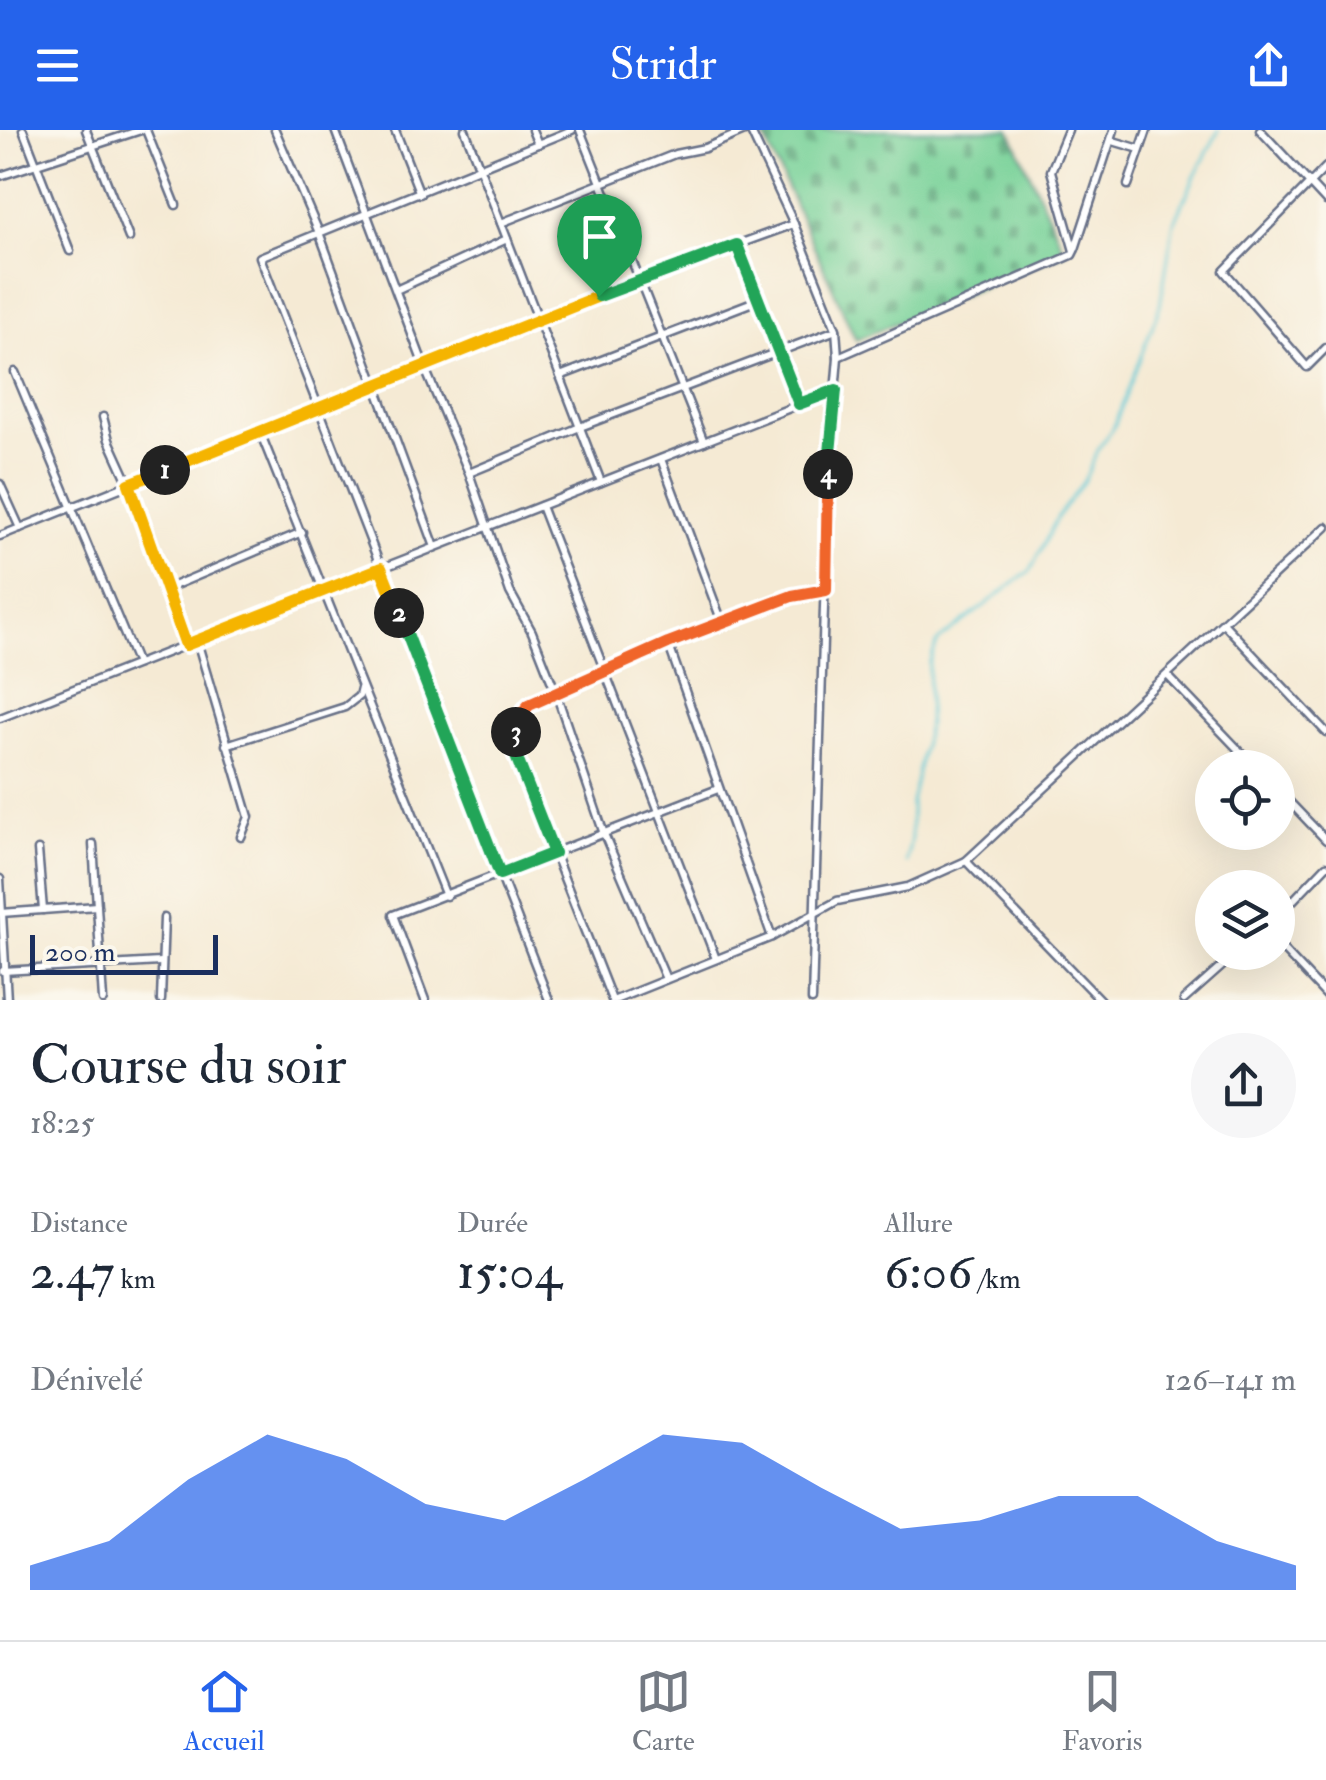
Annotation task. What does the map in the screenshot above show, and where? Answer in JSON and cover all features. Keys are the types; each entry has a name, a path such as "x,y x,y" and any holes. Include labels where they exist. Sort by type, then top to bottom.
{"street":[{"path":"22,130 70,251"},
{"path":"86,130 130,238"},
{"path":"0,176 144,130 176,205"},
{"path":"275,130 320,235 435,547"},
{"path":"335,130 469,473 510,592 532,632 556,693 604,834 666,979"},
{"path":"395,130 420,194"},
{"path":"465,130 601,482"},
{"path":"532,130 538,144"},
{"path":"549,1000 260,257 572,130"},
{"path":"580,130 704,442"},
{"path":"501,223 748,130 794,224 836,330 838,357 828,476 812,1000"},
{"path":"1068,130 1051,170 1074,250"},
{"path":"838,357 1072,255 1114,130"},
{"path":"1128,186 1147,130"},
{"path":"1260,130 1326,202"},
{"path":"1113,141 1140,149"},
{"path":"1326,167 1224,271 1307,366 1326,348"},
{"path":"0,536 538,320 794,224"},
{"path":"396,290 507,239"},
{"path":"737,245 799,404"},
{"path":"560,376 758,300"},
{"path":"469,473 836,330"},
{"path":"15,372 137,664"},
{"path":"0,718 836,390"},
{"path":"103,416 186,645"},
{"path":"260,432 446,896"},
{"path":"661,459 722,622"},
{"path":"0,484 20,528"},
{"path":"540,506 716,960"},
{"path":"826,590 792,596 668,643 529,705 522,713 514,751 614,1000 772,937 837,902 908,887 966,861 1326,528"},
{"path":"166,589 302,532"},
{"path":"1224,624 1326,732"},
{"path":"197,640 249,817 241,837"},
{"path":"668,643 772,937"},
{"path":"1167,676 1239,750"},
{"path":"226,745 345,707 359,696 362,687"},
{"path":"425,1000 393,916 718,789"},
{"path":"1295,808 1326,840"},
{"path":"94,844 103,1000"},
{"path":"38,850 42,910"},
{"path":"966,861 1100,1000"},
{"path":"1295,898 1326,866"},
{"path":"0,879 7,1000"},
{"path":"1,913 97,906"},
{"path":"160,1000 164,918"},
{"path":"3,971 160,962"},
{"path":"1295,962 1326,995"},
{"path":"1184,1000 1218,970"}],"green space":[{"path":"761,130 1010,130 1065,252 856,340"}],"waterway":[{"path":"906,863 911,803 928,723 929,663 938,641 1031,570 1058,516 1084,481 1100,446 1113,429 1160,306 1173,226 1219,130"}],"route":[{"path":"737,245 799,404 836,390 828,476 826,590 792,596 722,622 529,705 522,713 514,751 554,853 500,874 381,568 186,645 129,484 599,296 737,245"}]}
